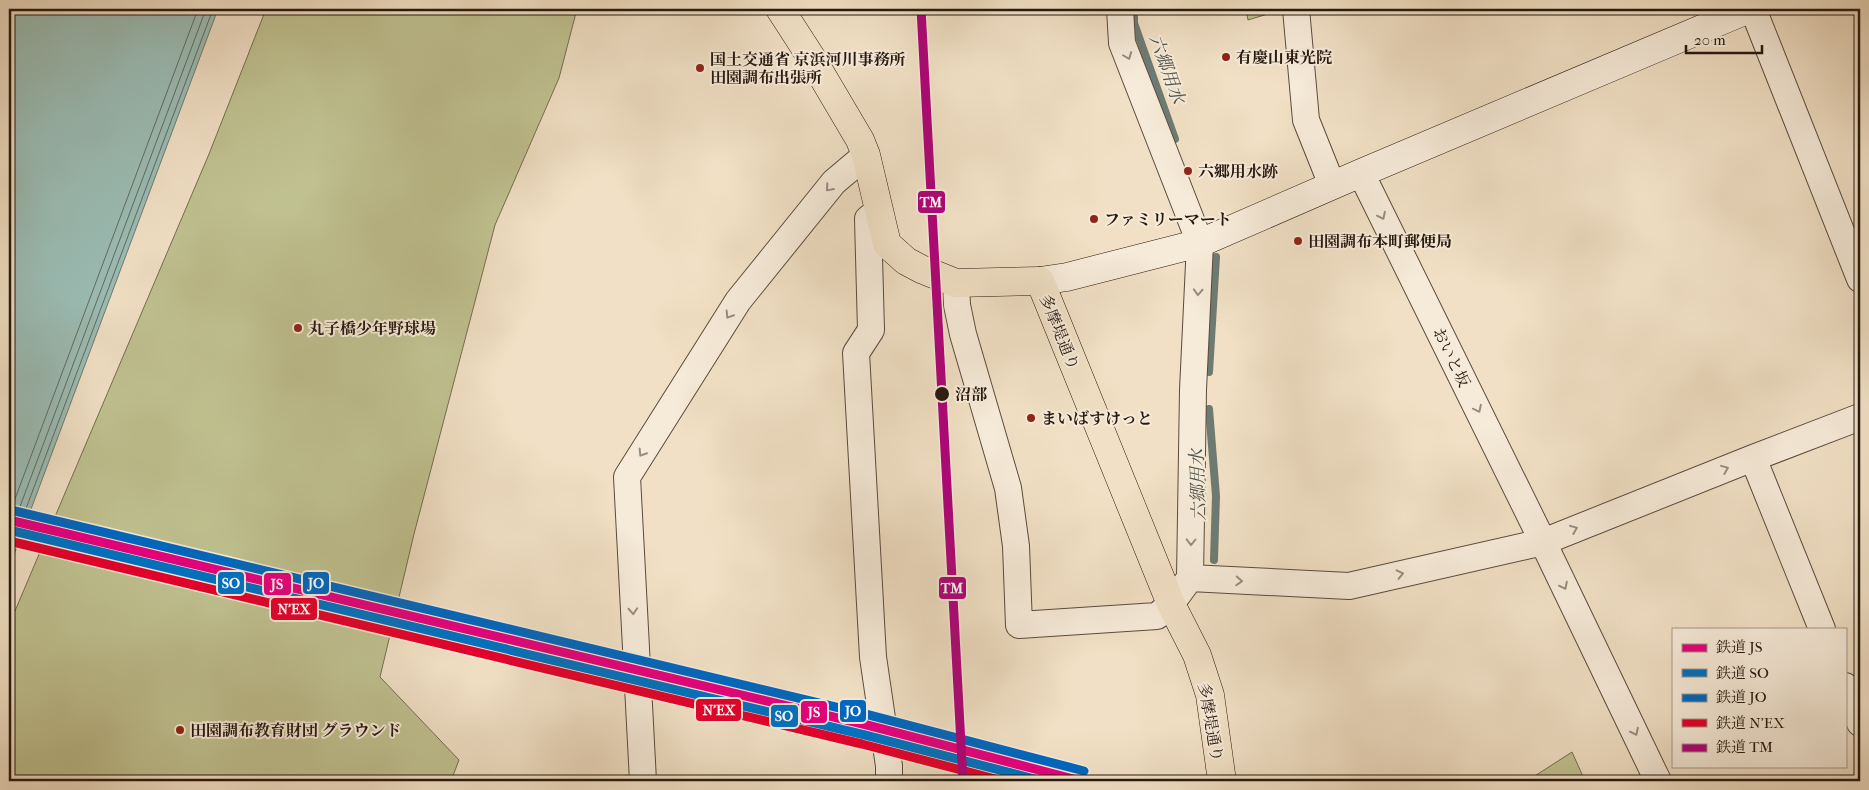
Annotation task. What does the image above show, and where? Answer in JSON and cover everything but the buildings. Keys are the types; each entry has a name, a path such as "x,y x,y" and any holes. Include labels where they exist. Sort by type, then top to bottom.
{"main road":[{"name":"多摩堤通り","path":"780,9 853,125 866,155 887,244 906,261 956,283 1040,281 1171,604 1196,655 1210,695 1222,781"}],"street":[{"path":"956,283 957,306 962,334 1008,488 1016,546 1019,625 1157,616 1171,604 1190,578 1193,390 1200,243 1122,43 1120,9"},
{"path":"1296,9 1306,120 1332,185"},
{"path":"1040,281 1067,277 1200,243 1361,172 1749,9"},
{"path":"1753,9 1860,279"},
{"path":"643,781 627,477 738,302 834,182 866,155"},
{"name":"おいと坂","path":"1361,172 1544,542 1658,781"},
{"path":"878,211 868,220 871,330 856,353 872,657 889,766 889,781"},
{"path":"1190,578 1348,586 1544,542 1860,417"},
{"path":"1753,458 1822,628"},
{"path":"1846,688 1860,723"}],"green space":[{"path":"266,9 577,9 559,78 495,225 414,534 380,677 459,760 451,781 9,781 9,625 209,154"},
{"path":"1230,9 1284,9 1248,20 1246,10 1232,13"},
{"path":"1572,752 1585,781 1527,781"}],"water":[{"path":"9,9 218,9 9,568"}],"waterway":[{"name":"六郷用水","path":"1134,9 1134,23 1175,139"},
{"name":"六郷用水","path":"1209,372 1216,257"},
{"name":"六郷用水","path":"1209,409 1216,496 1214,560"}],"rail line":[{"name":"TM","path":"921,9 963,781"},
{"name":"JO","path":"11,510 869,715 1084,771"},
{"name":"JS","path":"9,520 867,725 1081,781"},
{"name":"SO","path":"9,530 865,735 1042,781"},
{"name":"N'EX","path":"9,541 862,744 1003,781"}],"place":[{"name":"有慶山東光院","path":"1226,57"},
{"name":"国土交通省 京浜河川事務所 田園調布出張所","path":"700,68"},
{"name":"六郷用水跡","path":"1188,171"},
{"name":"ファミリーマート","path":"1094,219"},
{"name":"田園調布本町郵便局","path":"1298,241"},
{"name":"丸子橋少年野球場","path":"298,328"},
{"name":"沼部","path":"942,394"},
{"name":"まいばすけっと","path":"1031,418"},
{"name":"田園調布教育財団 グラウンド","path":"180,730"}]}
